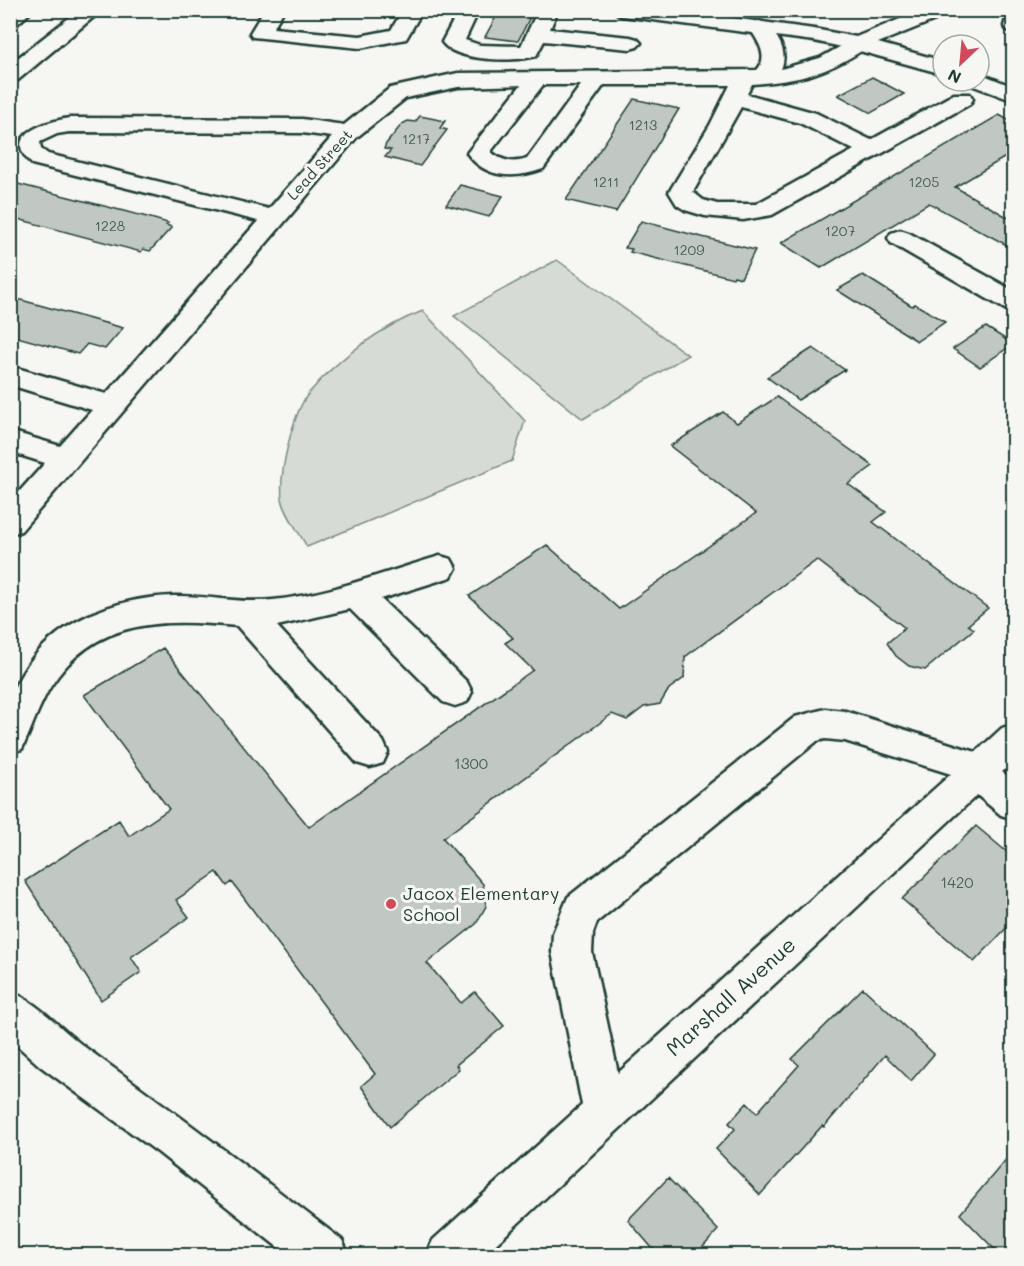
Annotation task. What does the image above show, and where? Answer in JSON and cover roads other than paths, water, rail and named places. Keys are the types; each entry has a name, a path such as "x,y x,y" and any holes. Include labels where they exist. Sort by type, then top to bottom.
{"street":[{"path":"10,20 23,10"},
{"path":"10,75 93,10"},
{"path":"274,10 260,33 360,42 399,35 413,10"},
{"path":"469,10 453,42 464,48 507,53 529,52 548,10"},
{"path":"622,10 759,27 859,44 931,65"},
{"path":"778,10 885,30 922,40"},
{"path":"885,30 898,10"},
{"path":"885,30 919,21 938,10"},
{"path":"1014,20 1014,26"},
{"path":"759,27 773,48 772,66 748,84 681,192 683,198 690,203 736,214 763,210 962,99"},
{"name":"Lead Street","path":"10,523 349,132 375,109 398,93 458,80 598,77 748,84 815,69 885,30"},
{"path":"537,34 630,43"},
{"path":"991,64 1014,73"},
{"path":"537,78 512,112 481,147 479,153 492,165 518,170 535,164 598,77"},
{"path":"748,84 870,149"},
{"path":"991,86 1014,95"},
{"path":"274,218 40,159 32,153 28,145 29,139 51,128 69,125 302,126 349,132"},
{"path":"900,238 1014,303"},
{"path":"10,375 112,406"},
{"path":"10,441 66,459"},
{"path":"10,738 32,689 48,664 70,642 95,625 120,616 159,608 272,614 310,607 440,568"},
{"path":"355,594 455,692"},
{"path":"246,614 370,752"},
{"path":"605,1112 572,952 573,933 582,910 807,728 825,724 845,726 961,761 1014,803"},
{"name":"Marshall Avenue","path":"449,1256 1014,739"},
{"path":"10,1011 55,1051 174,1138 326,1256"}],"place":[{"name":"Jacox Elementary School","path":"391,904"}]}
